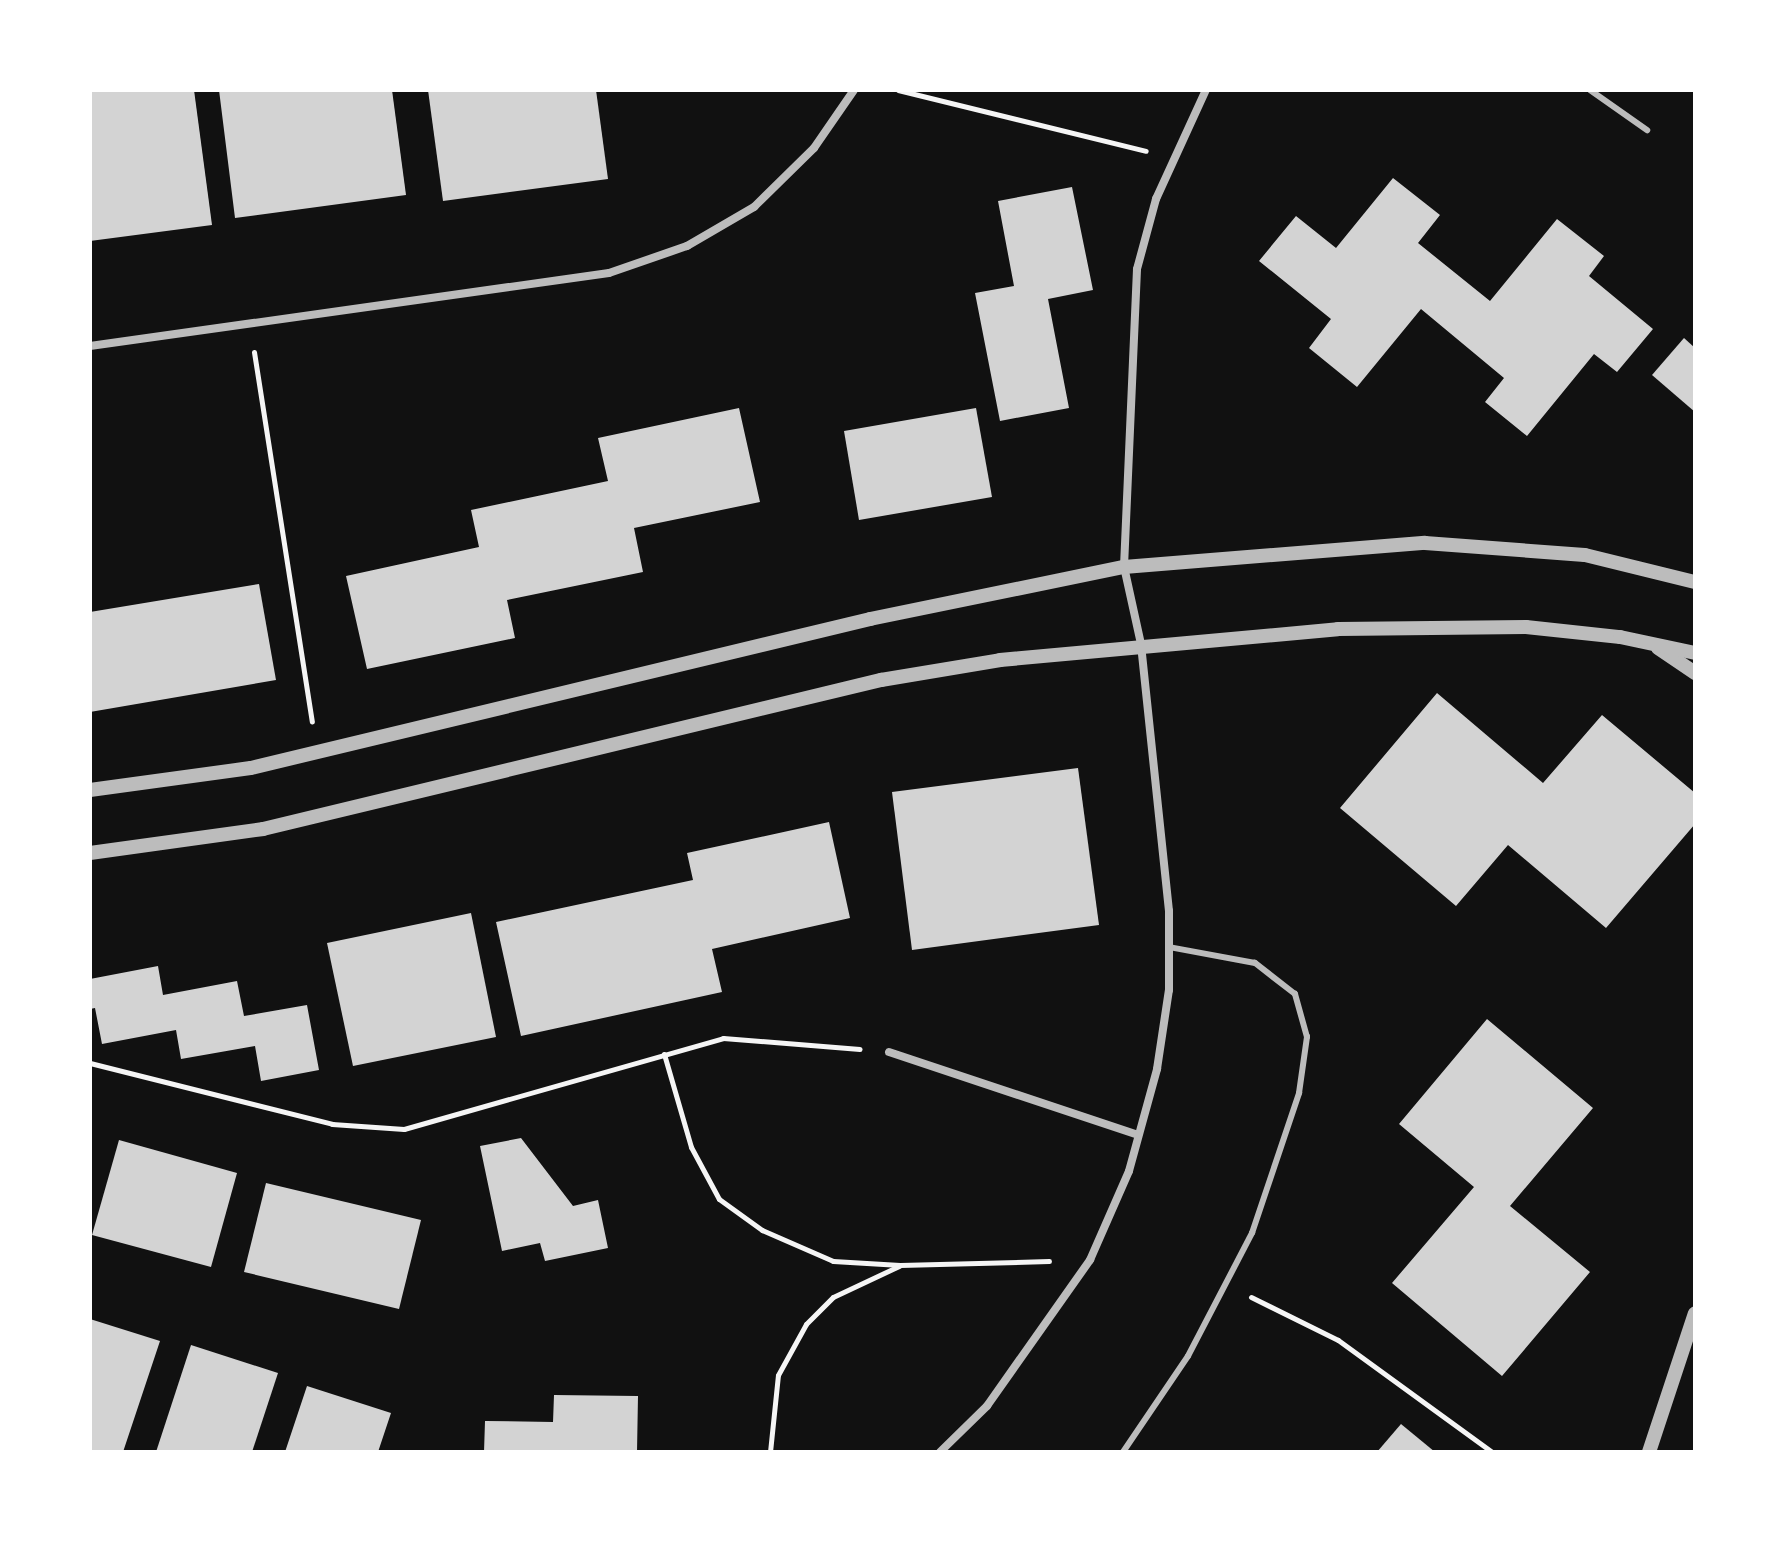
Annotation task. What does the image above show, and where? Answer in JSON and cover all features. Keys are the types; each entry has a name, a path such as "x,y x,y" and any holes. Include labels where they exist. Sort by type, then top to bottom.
{"street":[{"path":"90,346 609,273 687,246 754,207 814,148 854,90"},
{"path":"940,1452 987,1406 1090,1260 1129,1171 1157,1069 1169,990 1169,947 1141,644 1124,567 1137,269 1156,199 1206,90"},
{"path":"90,790 251,768 870,619 1124,567 1425,543 1585,555 1695,582"},
{"path":"90,853 263,829 881,680 1141,644 1338,629 1510,627 1651,644 1695,653"},
{"path":"1651,644 1695,673"},
{"path":"889,1052 1138,1135"},
{"path":"1649,1452 1695,1313"}],"lane":[{"path":"1590,90 1647,130"},
{"path":"1123,1452 1188,1356 1252,1233 1294,1107 1307,1037 1295,994 1255,963 1169,947"}],"path":[{"path":"898,90 1175,158"},
{"path":"249,323 317,752"},
{"path":"90,1063 332,1124 404,1129 723,1038 889,1052"},
{"path":"664,1054 691,1147 719,1199 762,1230 833,1261 900,1265 1090,1260"},
{"path":"770,1452 778,1375 806,1324 833,1297 900,1265"},
{"path":"1225,1284 1338,1340 1492,1452"}],"building":[{"path":"90,90 194,90 212,225 90,241"},
{"path":"219,90 392,90 406,195 235,218"},
{"path":"428,90 596,90 608,179 443,201"},
{"path":"1393,178 1440,215 1418,243 1490,301 1557,219 1604,256 1589,276 1653,329 1617,372 1594,354 1527,436 1485,402 1504,378 1421,309 1357,387 1309,348 1331,319 1259,261 1296,216 1336,248"},
{"path":"1072,187 1093,290 1048,299 1069,408 1000,421 975,293 1014,286 998,201"},
{"path":"1684,338 1695,348 1695,412 1652,375"},
{"path":"739,408 760,502 634,528 643,572 507,600 515,638 367,669 346,576 479,547 471,510 608,481 598,438"},
{"path":"976,408 992,497 859,520 844,431"},
{"path":"259,584 276,680 90,712 90,612"},
{"path":"1437,693 1543,783 1602,715 1695,793 1695,824 1606,928 1508,845 1456,906 1340,808"},
{"path":"1078,768 1099,925 912,950 892,792"},
{"path":"829,822 850,918 712,949 722,992 521,1036 496,922 693,880 687,853"},
{"path":"471,913 496,1037 353,1066 327,943"},
{"path":"158,966 163,995 237,981 244,1016 307,1005 319,1070 261,1081 255,1046 181,1059 176,1030 102,1044 95,1008 90,1009 90,979"},
{"path":"1487,1019 1593,1108 1510,1206 1590,1272 1502,1376 1392,1283 1474,1187 1399,1124"},
{"path":"521,1138 573,1206 598,1200 608,1248 545,1261 540,1243 502,1251 480,1146"},
{"path":"119,1140 237,1173 211,1267 92,1235"},
{"path":"266,1183 421,1220 399,1309 244,1272"},
{"path":"90,1319 160,1341 123,1452 90,1452"},
{"path":"191,1345 278,1373 252,1452 156,1452"},
{"path":"307,1386 391,1413 378,1452 285,1452"},
{"path":"554,1395 638,1396 637,1452 484,1452 485,1421 553,1422"},
{"path":"1401,1424 1435,1452 1377,1452"}]}
